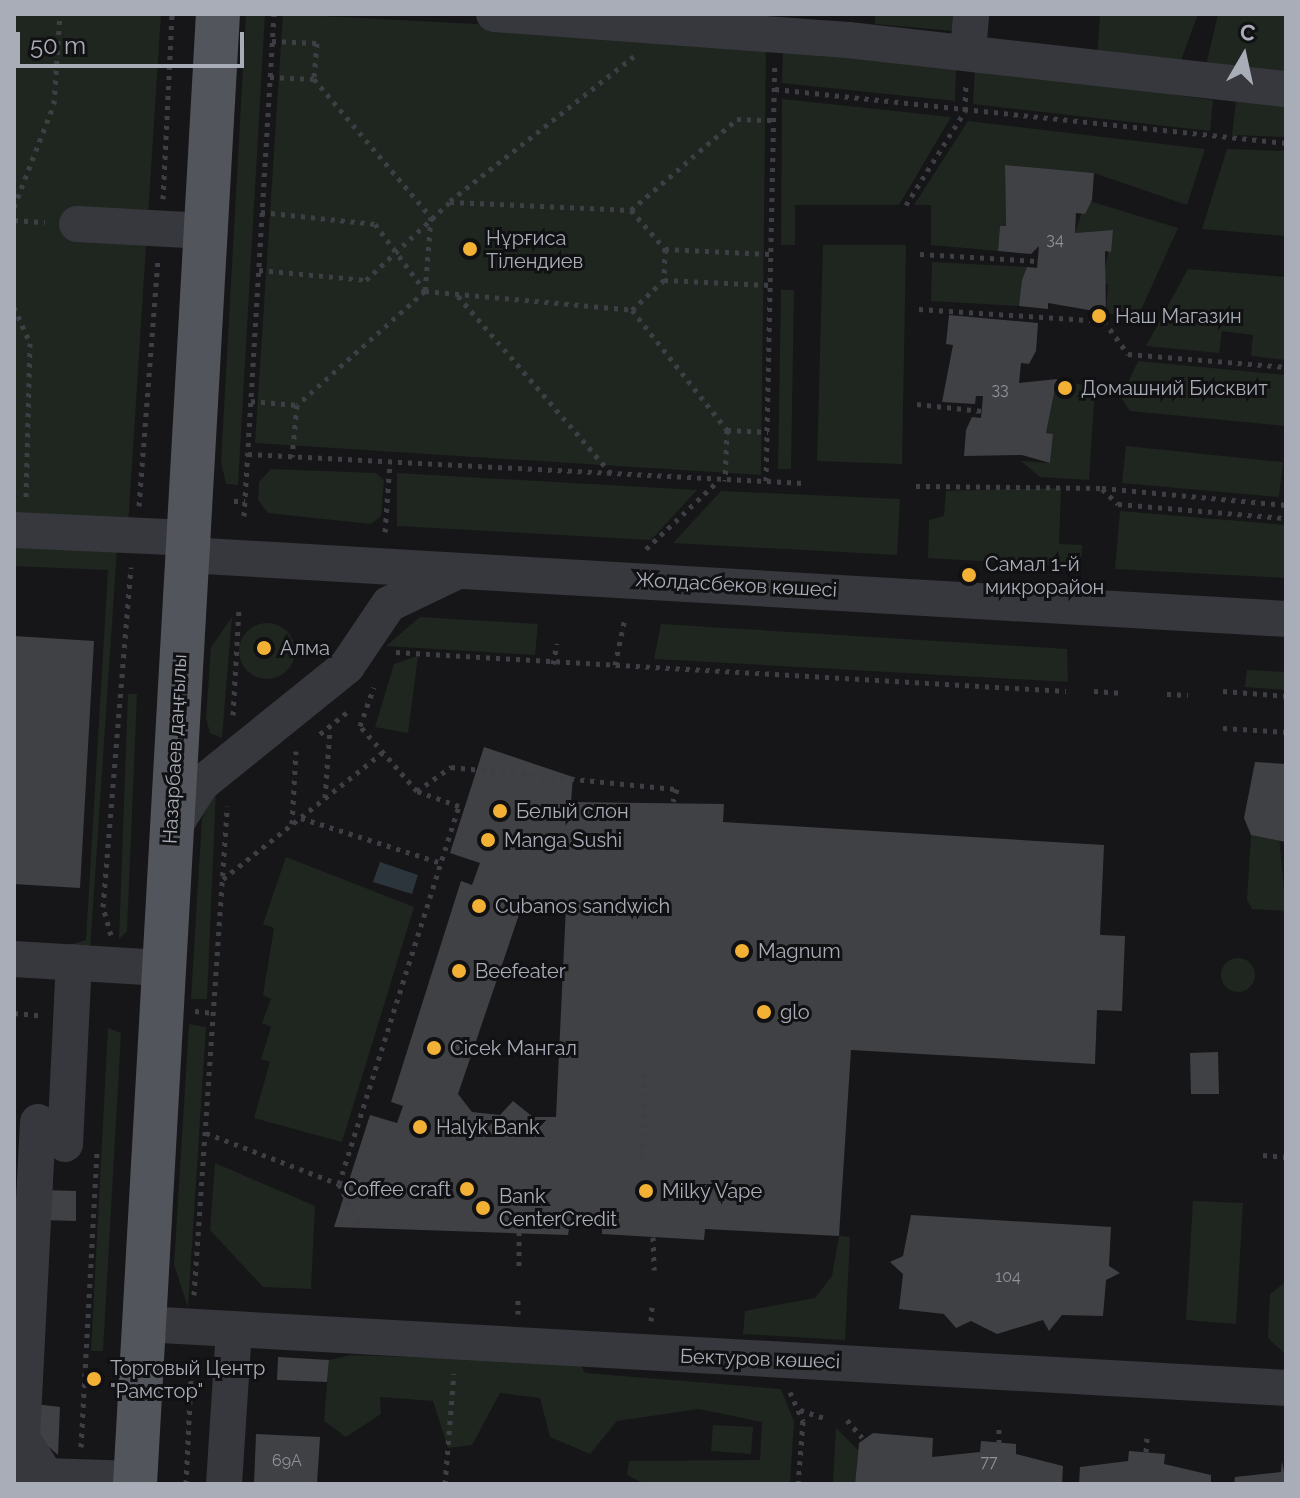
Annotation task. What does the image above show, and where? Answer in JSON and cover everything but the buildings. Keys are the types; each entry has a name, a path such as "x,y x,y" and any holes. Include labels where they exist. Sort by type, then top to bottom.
{"main road":[{"name":"Назарбаев даңғылы","path":"135,1482 218,14"}],"street":[{"path":"494,14 629,18 674,25 968,51 1286,89"},
{"path":"968,51 971,14"},
{"path":"77,224 206,231"},
{"name":"Жолдасбеков көшесі","path":"20,530 477,568 1286,619"},
{"path":"170,835 201,784 328,686 389,604 419,584 477,568"},
{"path":"14,959 162,968"},
{"path":"74,962 67,1138 22,1438 47,1476 135,1482"},
{"name":"Бектуров көшесі","path":"143,1324 1286,1388"},
{"path":"224,1484 234,1331"}],"path":[{"path":"14,207 54,104 60,14"},
{"path":"113,940 103,907 161,230 172,14"},
{"path":"244,516 274,14"},
{"path":"259,270 366,280 398,253 431,217 674,25"},
{"path":"766,481 776,33"},
{"path":"272,41 317,43 314,79 431,217 425,291 297,405 292,457"},
{"path":"270,77 314,79"},
{"path":"775,89 1286,143"},
{"path":"906,205 965,111"},
{"path":"450,202 631,210 737,119 773,120"},
{"path":"631,210 665,249 664,280 632,310"},
{"path":"261,212 375,224 425,291 632,310 727,430 725,481"},
{"path":"665,249 771,254"},
{"path":"920,254 1038,261"},
{"path":"664,280 770,285"},
{"path":"458,295 615,478"},
{"path":"14,307 30,343 20,530"},
{"path":"919,309 1104,321 1128,354 1286,367"},
{"path":"250,401 297,405"},
{"path":"917,404 982,411"},
{"path":"727,430 768,432"},
{"path":"248,454 615,478 803,483"},
{"path":"385,532 390,463"},
{"path":"642,551 664,539 717,481"},
{"path":"916,486 1102,488 1286,505"},
{"path":"1102,488 1118,504 1286,518"},
{"path":"234,501 245,501"},
{"path":"232,732 239,608"},
{"path":"615,665 625,618"},
{"path":"553,664 557,643"},
{"path":"387,651 553,664 1066,691"},
{"path":"339,1184 459,806 417,791 360,726 377,680"},
{"path":"1094,691 1120,693"},
{"path":"1223,691 1286,696"},
{"path":"1167,694 1188,695"},
{"path":"325,798 330,727"},
{"path":"1223,728 1286,732"},
{"path":"292,824 296,751"},
{"path":"222,879 383,752"},
{"path":"417,791 451,767 677,789 673,801"},
{"path":"193,1311 227,792"},
{"path":"300,818 441,863"},
{"path":"190,1010 214,1013"},
{"path":"642,1157 645,1068"},
{"path":"206,1133 339,1184 361,1229"},
{"path":"47,1476 67,1138"},
{"path":"1263,1155 1286,1157"},
{"path":"519,1232 519,1268"},
{"path":"653,1237 654,1270"},
{"path":"186,1484 192,1342"},
{"path":"445,1484 455,1358"},
{"path":"798,1409 825,1418"},
{"path":"847,1420 862,1437"},
{"path":"999,1429 999,1443"},
{"path":"1146,1452 1147,1438"}],"shaded area":[{"path":"14,14 161,14 128,526 117,549 90,951 57,949 86,940 108,570 14,566"},
{"path":"246,14 265,14 238,485 226,484 221,462"},
{"path":"283,14 650,33 766,49 761,475 255,443"},
{"path":"875,14 955,14 954,31 875,24"},
{"path":"1100,14 1198,14 1180,63 1097,57"},
{"path":"1218,14 1286,14 1286,75 1205,70"},
{"path":"783,50 956,68 955,101 782,83"},
{"path":"975,68 1213,100 1210,131 973,104"},
{"path":"782,99 951,117 899,205 795,205 795,245 781,245"},
{"path":"1236,102 1286,104 1286,137 1232,135"},
{"path":"968,121 1205,149 1187,205 1094,173 1005,165 1006,226 1000,226 998,251 931,245 931,205 914,205"},
{"path":"1227,149 1286,151 1286,236 1202,229"},
{"path":"1086,200 1178,228 1137,319 1106,313 1108,284 1102,283 1113,230 1075,233"},
{"path":"823,245 906,245 902,464 817,461"},
{"path":"932,262 1027,267 1019,306 931,301"},
{"path":"1188,269 1286,277 1286,360 1251,356 1253,335 1222,331 1219,353 1146,346"},
{"path":"781,290 794,290 791,469 778,469"},
{"path":"1138,361 1286,375 1286,426 1130,411 1121,398"},
{"path":"1057,379 1095,388 1089,480 1040,477 1021,461 1050,463 1053,434 1046,433"},
{"path":"1126,446 1283,462 1279,497 1122,483"},
{"path":"271,469 376,473 384,480 381,516 371,524 268,513 258,500 259,482"},
{"path":"397,473 697,490 651,540 397,526"},
{"path":"1061,488 1059,544 1082,545 1081,567 928,558 929,520 944,516 946,491"},
{"path":"721,491 900,499 897,555 673,543"},
{"path":"1120,511 1286,525 1286,578 1115,569"},
{"path":"232,617 222,738 210,733 206,718 211,647"},
{"path":"420,617 538,624 535,655 386,646"},
{"path":"267,623 286,632 295,651 286,670 267,679 248,670 239,651 248,632"},
{"path":"661,624 1067,649 1068,682 654,659"},
{"path":"418,656 408,733 375,727 394,664"},
{"path":"1247,670 1286,672 1286,690 1245,687"},
{"path":"128,694 137,694 127,931 119,939"},
{"path":"216,790 207,999 191,999 202,818"},
{"path":"1251,835 1279,837 1286,911 1252,909 1247,900"},
{"path":"286,857 414,907 342,1142 254,1118 270,1062 261,1059 271,1027 262,1023 271,999 263,995 274,928 263,924"},
{"path":"380,862 418,875 412,894 373,882"},
{"path":"1238,958 1250,963 1255,975 1250,987 1238,992 1226,987 1221,975 1226,963"},
{"path":"189,1024 206,1027 188,1307 174,1265"},
{"path":"108,1028 121,1033 103,1351 91,1351"},
{"path":"215,1163 315,1206 311,1289 263,1287 210,1230"},
{"path":"1193,1201 1243,1203 1236,1324 1186,1320"},
{"path":"839,1236 850,1237 845,1340 743,1334 745,1311 815,1298 832,1276"},
{"path":"1284,1283 1286,1355 1268,1338 1270,1294"},
{"path":"350,1355 580,1363 585,1373 781,1389 794,1421 790,1484 645,1484 627,1475 629,1461 760,1460 762,1422 699,1409 617,1421 590,1454 550,1437 540,1398 500,1393 472,1445 448,1448 433,1401 380,1397 381,1414 346,1437 324,1421 329,1360"},
{"path":"713,1425 753,1427 751,1454 711,1451"},
{"path":"836,1428 858,1450 855,1484 833,1484"}],"place":[{"name":"Нұрғиса Тілендиев","path":"470,249"},
{"name":"Наш Магазин","path":"1099,316"},
{"name":"Домашний Бисквит","path":"1065,388"},
{"name":"Самал 1-й микрорайон","path":"969,575"},
{"name":"Алма","path":"264,648"},
{"name":"Белый слон","path":"500,811"},
{"name":"Manga Sushi","path":"488,840"},
{"name":"Cubanos sandwich","path":"479,906"},
{"name":"Magnum","path":"742,951"},
{"name":"Beefeater","path":"459,971"},
{"name":"glo","path":"764,1012"},
{"name":"Cicek Мангал","path":"434,1048"},
{"name":"Halyk Bank","path":"420,1127"},
{"name":"Coffee craft","path":"467,1189"},
{"name":"Milky Vape","path":"646,1191"},
{"name":"Bank CenterCredit","path":"483,1208"},
{"name":"Торговый Центр \"Рамстор\"","path":"94,1379"}]}
